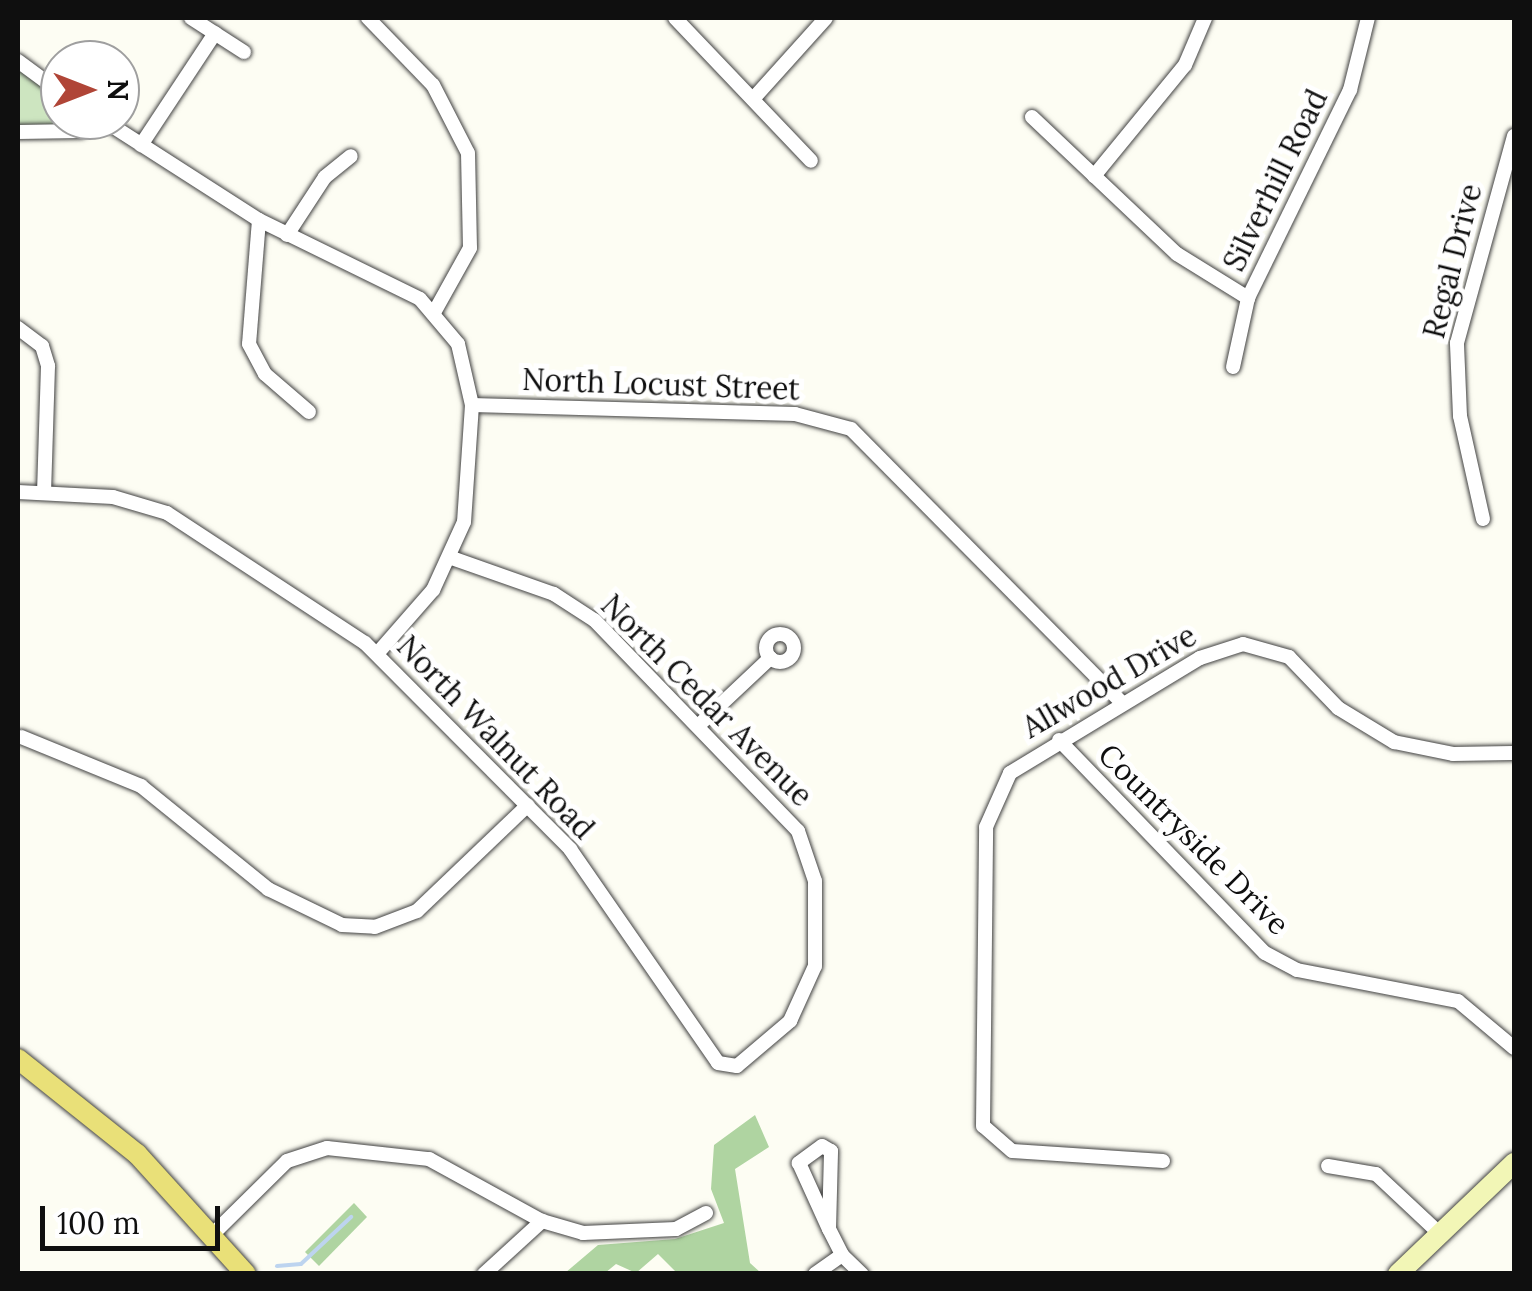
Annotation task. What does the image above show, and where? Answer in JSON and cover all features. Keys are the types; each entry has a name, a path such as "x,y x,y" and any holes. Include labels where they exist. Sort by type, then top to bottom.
{"main road":[{"path":"18,1059 131,1149 246,1274"}],"street":[{"path":"191,18 244,52"},
{"path":"368,18 433,86 468,152 470,248 435,311"},
{"path":"675,18 811,161"},
{"path":"753,99 826,18"},
{"path":"1094,176 1186,64 1204,18"},
{"name":"Silverhill Road","path":"1234,367 1248,298 1350,90 1368,18"},
{"path":"141,146 215,33"},
{"path":"18,61 40,77"},
{"path":"1032,117 1177,254 1248,298"},
{"name":"Regal Drive","path":"1484,519 1455,367 1514,136"},
{"path":"132,140 259,220 435,311 462,353 472,405 468,495 452,558 377,654"},
{"path":"287,235 325,176 350,156"},
{"path":"259,220 249,344 265,374 309,412"},
{"path":"18,328 35,337 48,366 44,492"},
{"name":"North Locust Street","path":"472,405 795,414 851,428 1122,703"},
{"name":"North Walnut Road","path":"18,492 113,498 190,524 377,654 528,805 600,887 718,1063 730,1069 750,1058"},
{"name":"North Cedar Avenue","path":"452,558 574,606 784,811 815,881 810,980 790,1021 750,1058"},
{"name":"Allwood Drive","path":"1164,1161 1012,1151 988,1136 980,1112 988,816 1010,774 1059,740 1221,648 1256,645 1298,663 1338,708 1382,737 1453,754 1514,753"},
{"path":"699,725 770,658"},
{"path":"21,737 141,786 268,889 342,925 375,928 417,911 528,805"},
{"name":"Countryside Drive","path":"1059,740 1265,953 1297,970 1448,997 1514,1048"},
{"path":"829,1229 831,1152 822,1146 800,1163 829,1229 842,1255 862,1274"},
{"path":"212,1235 287,1161 327,1148 429,1158 542,1222 608,1236 676,1229 706,1213"},
{"path":"1398,1274 1514,1163"},
{"path":"1328,1166 1376,1174 1438,1232"},
{"path":"484,1274 542,1222"},
{"path":"815,1274 842,1255"}],"green space":[{"path":"18,68 40,84 40,124 18,125"},
{"path":"755,1115 769,1147 735,1169 750,1263 761,1273 677,1273 658,1254 636,1273 616,1264 605,1273 565,1273 598,1245 675,1239 724,1223 711,1189 714,1145"},
{"path":"354,1203 367,1217 319,1266 305,1252"}],"waterway":[{"path":"277,1266 301,1264 351,1217"}]}
